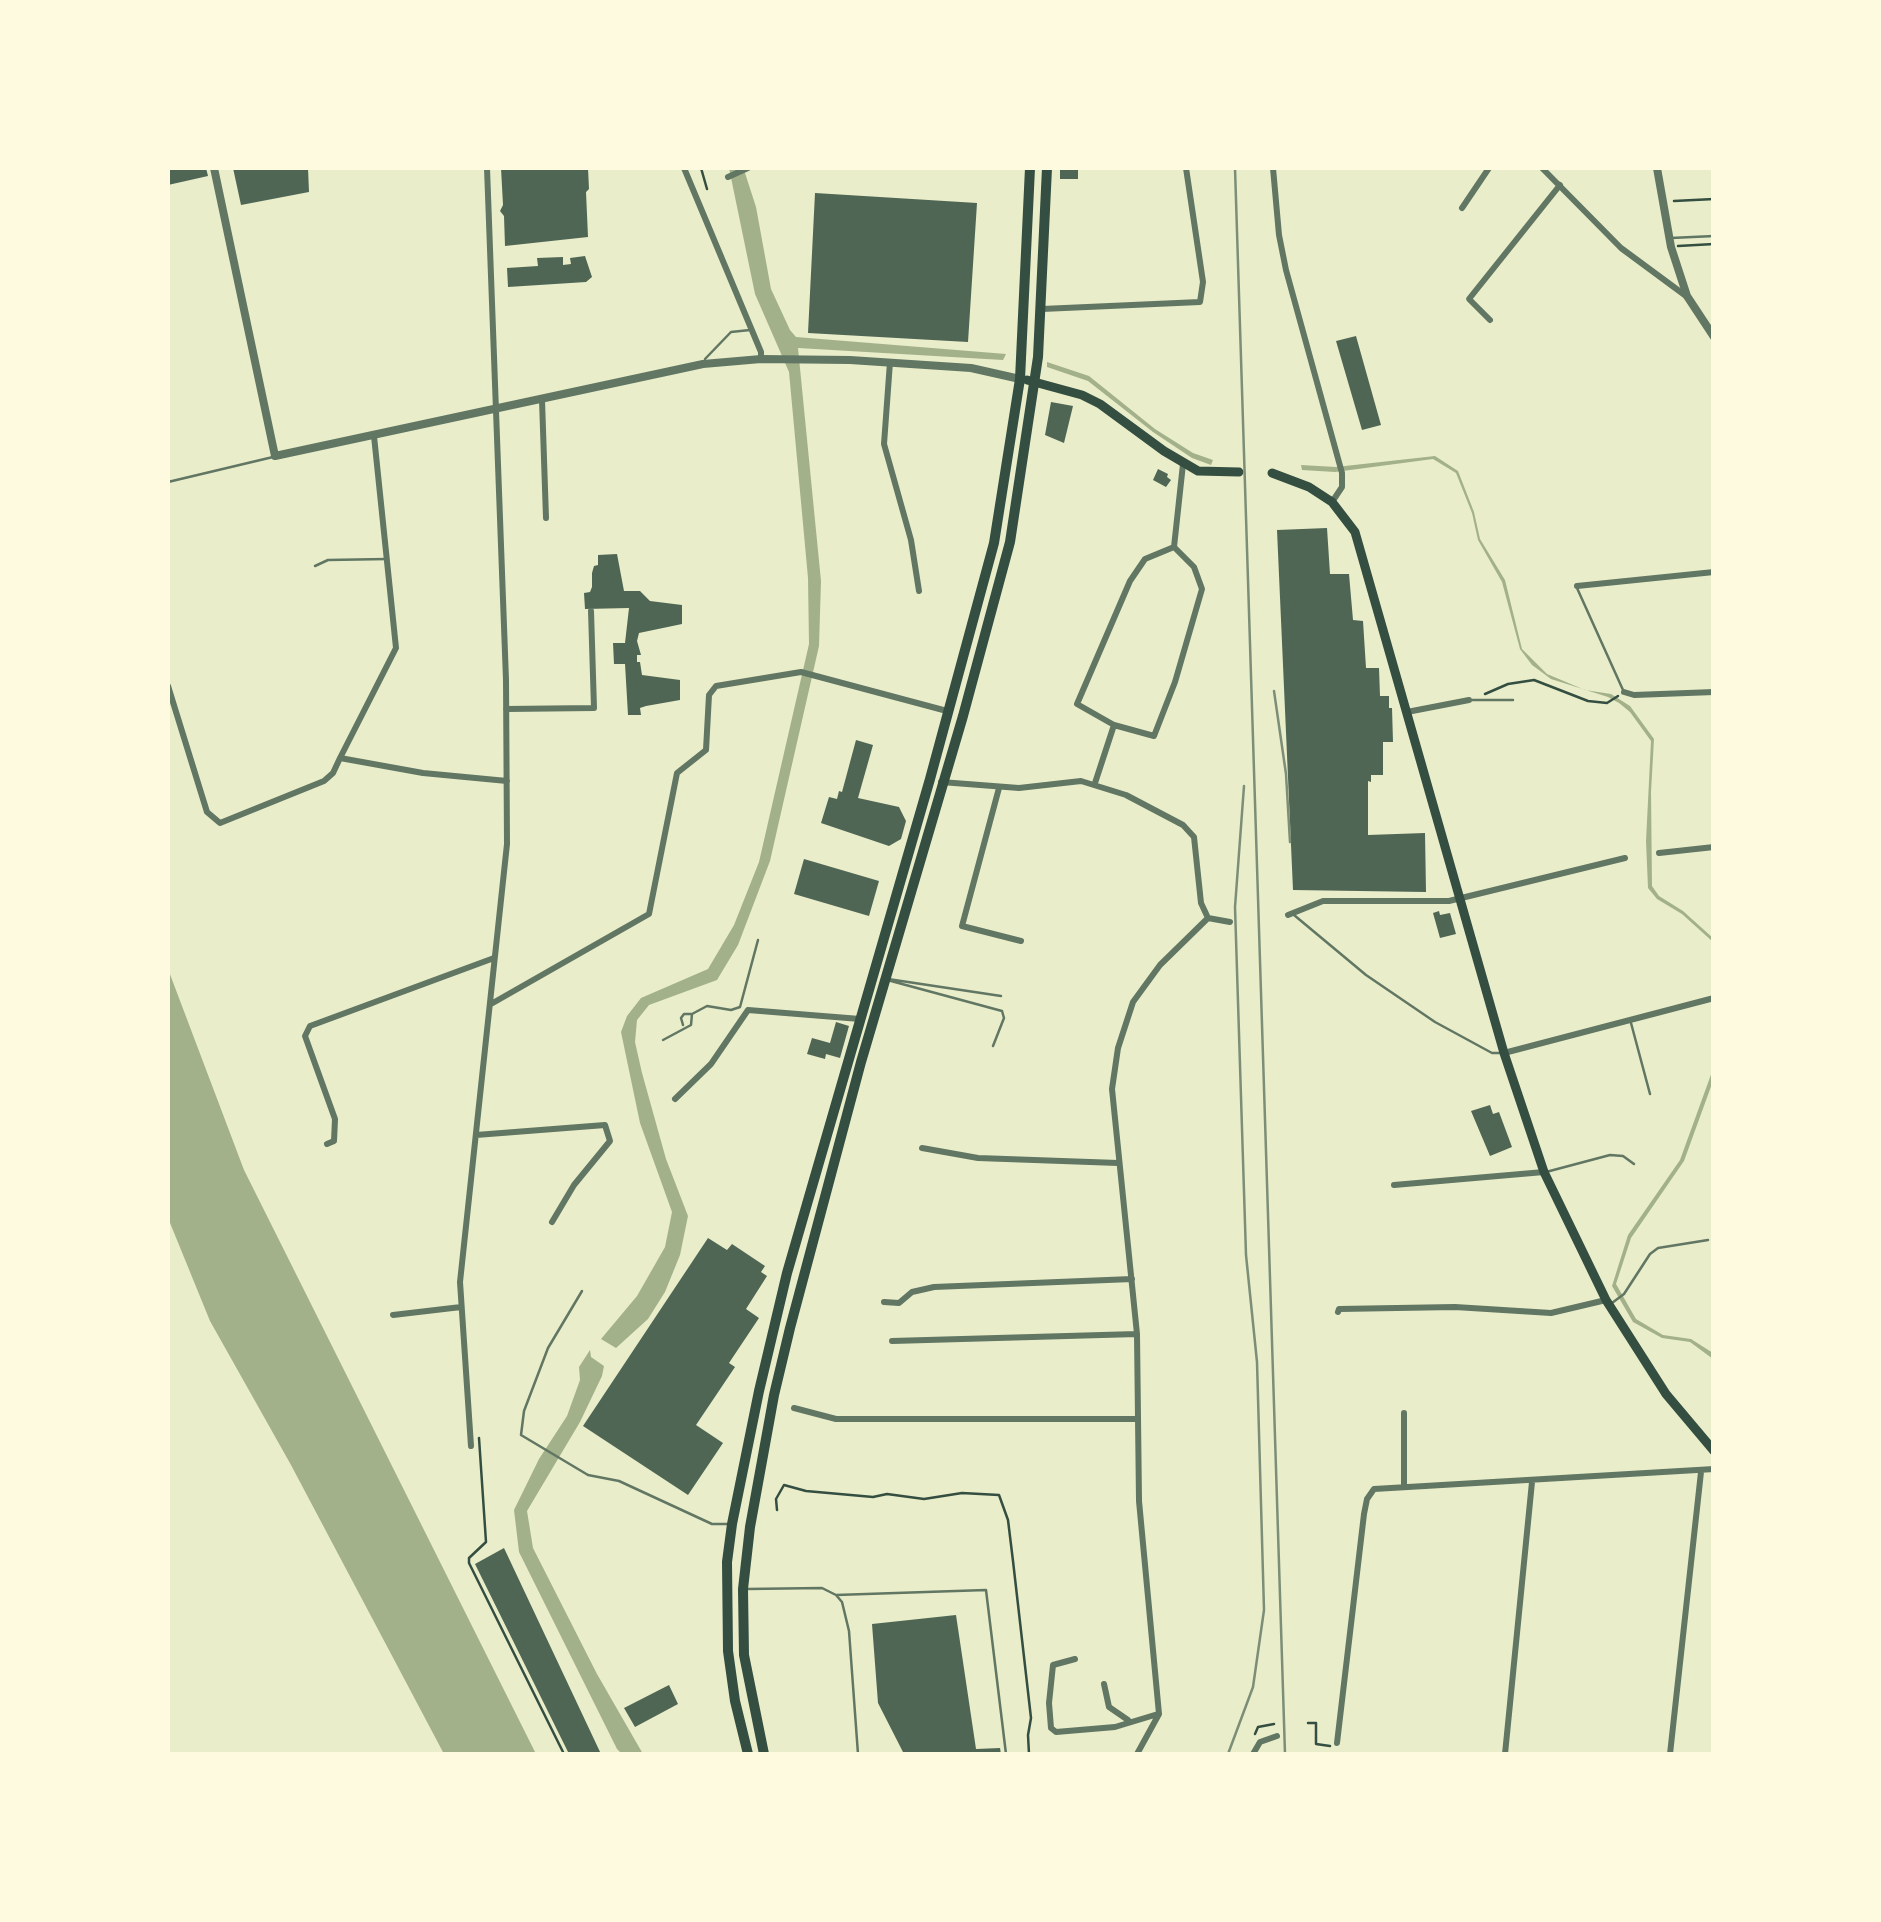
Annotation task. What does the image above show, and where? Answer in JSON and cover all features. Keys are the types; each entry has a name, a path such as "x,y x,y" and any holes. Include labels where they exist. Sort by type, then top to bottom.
{"main road":[{"path":"748,1754 728,1651 727,1562 732,1524 774,1323 994,542 1020,378 1029,168"},
{"path":"764,1754 744,1655 743,1589 750,1527 774,1394 861,1062 1010,542 1035,382 1048,168"},
{"path":"1020,378 1100,404 1184,464 1212,474 1239,472"},
{"path":"1272,473 1321,494 1355,532 1504,1053 1544,1172 1611,1302 1678,1410 1714,1450"}],"street":[{"path":"214,168 275,456 702,364 782,359 890,362 971,368 1020,378"},
{"path":"472,1446 460,1282 507,844 487,168"},
{"path":"684,168 761,360"},
{"path":"728,177 747,168"},
{"path":"1042,309 1200,302 1199,249 1186,168"},
{"path":"1274,168 1278,235 1342,473 1342,487 1332,502"},
{"path":"1462,208 1489,168"},
{"path":"1542,168 1621,248 1687,296"},
{"path":"1657,168 1670,242 1687,296 1714,336"},
{"path":"1490,320 1469,299 1560,185"},
{"path":"890,362 884,444 912,540 920,590"},
{"path":"542,400 546,518"},
{"path":"168,686 208,812 220,823 330,777 396,648 374,436"},
{"path":"1174,547 1184,464"},
{"path":"1174,547 1194,567 1202,589 1175,682 1154,736 1114,725 1077,704 1130,581 1144,559 1174,547"},
{"path":"1577,586 1714,572"},
{"path":"506,709 594,708 591,612"},
{"path":"490,1005 649,914 677,773 706,750 711,691 731,681 800,672 947,711"},
{"path":"1622,693 1634,696 1714,692"},
{"path":"1407,712 1470,700"},
{"path":"1095,783 1114,725"},
{"path":"340,758 507,781"},
{"path":"930,779 1000,788 1095,783 1163,813 1194,837 1200,903 1208,918"},
{"path":"1000,788 962,926 1021,941"},
{"path":"1660,853 1714,847"},
{"path":"1290,915 1323,900 1459,898 1625,858"},
{"path":"1208,918 1230,922"},
{"path":"1137,1754 1160,1714 1138,1501 1136,1334 1112,1089 1118,1048 1133,1002 1160,966 1208,918"},
{"path":"327,1144 334,1141 336,1119 305,1036 310,1026 494,958"},
{"path":"1504,1053 1714,998"},
{"path":"676,1099 710,1064 744,1009 860,1019"},
{"path":"476,1136 606,1125 610,1141 574,1184 552,1222"},
{"path":"922,1148 978,1158 1118,1163"},
{"path":"1394,1185 1544,1172"},
{"path":"884,1302 900,1303 912,1292 934,1287 1132,1279"},
{"path":"1338,1312 1455,1306 1551,1313 1611,1302"},
{"path":"392,1315 461,1308"},
{"path":"892,1341 1136,1334"},
{"path":"794,1408 836,1419 1138,1419"},
{"path":"1404,1413 1404,1487"},
{"path":"1337,1742 1367,1499 1374,1490 1714,1469"},
{"path":"1670,1754 1701,1472"},
{"path":"1505,1754 1532,1482"},
{"path":"1076,1659 1053,1666 1050,1703 1053,1730 1059,1734 1115,1727 1160,1714"},
{"path":"1104,1684 1110,1708 1130,1721"},
{"path":"1253,1754 1260,1742 1277,1736"}],"lane":[{"path":"1670,242 1714,236"},
{"path":"702,364 731,332 751,330"},
{"path":"168,482 275,456"},
{"path":"315,566 328,560 387,559"},
{"path":"1577,586 1622,693"},
{"path":"1470,700 1513,700"},
{"path":"1290,915 1366,975 1435,1022 1492,1052 1504,1053"},
{"path":"684,1027 684,1014 707,1006 744,1009 758,940"},
{"path":"872,976 1001,996"},
{"path":"887,979 1002,1011 1004,1018 993,1046"},
{"path":"663,1040 691,1025 692,1014"},
{"path":"1630,1020 1650,1094"},
{"path":"1544,1172 1610,1155 1623,1156 1634,1164"},
{"path":"1611,1302 1624,1294 1658,1248 1708,1240"},
{"path":"582,1291 548,1348 524,1411 521,1434 588,1475 619,1481 712,1524 732,1524"},
{"path":"743,1589 809,1586 836,1595 986,1590 1006,1754"},
{"path":"836,1595 846,1610 849,1631 858,1754"}],"path":[{"path":"701,168 707,190"},
{"path":"1668,201 1714,199"},
{"path":"1670,242 1714,244"},
{"path":"1470,700 1508,684 1534,680 1607,703 1622,693"},
{"path":"471,1433 481,1439 480,1483 486,1536 484,1547 469,1558 470,1563 564,1754"},
{"path":"777,1510 776,1498 784,1485 872,1496 999,1495 1008,1520 1013,1562 1031,1718 1029,1754"},
{"path":"1308,1723 1316,1723 1316,1744 1336,1746 1337,1742"}],"shaded area":[{"path":"729,168 743,168 745,173 756,207 771,289 796,337 1006,354 1003,360 798,348 821,581 819,646 770,861 738,945 717,980 649,1005 637,1020 635,1042 642,1073 666,1159 688,1216 680,1255 665,1292 648,1319 616,1348 601,1339 637,1296 665,1247 672,1212 640,1123 621,1032 641,998 708,969 734,925 759,862 809,644 808,578 789,372 755,294"},
{"path":"1047,362 1089,376 1155,429 1193,453 1213,460 1211,465 1192,458 1153,432 1088,381 1047,367"},
{"path":"1435,456 1458,471 1480,539 1505,580 1522,649 1547,674 1583,689 1551,679 1532,665 1520,649 1502,582 1478,540 1456,473 1433,459 1335,472 1302,470 1301,465 1336,467"},
{"path":"1587,690 1611,694 1630,706 1654,739 1652,886 1713,942 1648,888 1651,741 1619,703"},
{"path":"168,969 244,1170 536,1754 444,1754 210,1321 168,1218"},
{"path":"1713,1069 1713,1081 1684,1161 1631,1238 1616,1284 1636,1319 1663,1335 1691,1339 1713,1353 1713,1359 1690,1342 1662,1338 1633,1322 1612,1286 1628,1235 1680,1160"},
{"path":"590,1350 591,1357 604,1366 602,1376 580,1422 527,1511 533,1548 643,1754 622,1754 617,1749 519,1552 514,1510 539,1459 567,1416 580,1380 579,1367"}],"building":[{"path":"168,168 206,168 208,176 168,185"},
{"path":"233,168 308,168 309,192 241,205"},
{"path":"501,168 588,168 588,237 505,246 504,216 500,211"},
{"path":"1060,168 1078,168 1078,179 1060,179"},
{"path":"815,193 977,203 968,342 808,333"},
{"path":"585,256 592,277 586,282 508,287 507,268 538,266 537,258 563,257 563,265 571,264 570,258"},
{"path":"1356,336 1381,425 1362,430 1336,341"},
{"path":"1051,402 1073,406 1064,443 1045,435"},
{"path":"1158,469 1171,480 1166,487 1153,480"},
{"path":"1327,528 1330,574 1349,574 1353,620 1363,621 1366,668 1379,668 1380,696 1389,696 1392,708 1393,742 1383,742 1383,775 1371,775 1371,782 1368,781 1368,835 1425,833 1426,892 1293,890 1277,530"},
{"path":"617,554 624,591 640,591 650,601 682,605 682,624 639,633 637,641 641,655 637,655 637,662 642,675 680,680 680,700 640,708 641,715 628,715 625,664 614,664 613,643 625,643 629,608 585,609 584,593 592,587 598,555"},
{"path":"856,740 873,745 858,798 899,807 906,821 901,839 889,846 821,823 829,797 837,799 839,791 842,792"},
{"path":"804,859 879,881 869,916 794,894"},
{"path":"1439,911 1440,915 1450,913 1456,934 1440,938 1433,913"},
{"path":"836,1022 849,1026 840,1058 807,1054 812,1038 830,1043"},
{"path":"1490,1105 1493,1114 1499,1112 1512,1147 1490,1156 1471,1111"},
{"path":"708,1238 727,1250 732,1244 765,1266 761,1272 767,1276 746,1309 759,1318 729,1363 735,1367 696,1425 723,1443 688,1495 583,1426"},
{"path":"504,1548 601,1754 569,1754 475,1564"},
{"path":"956,1615 976,1749 1000,1748 1001,1754 904,1754 878,1703 872,1624"},
{"path":"669,1685 678,1704 635,1727 624,1708"}],"railway":[{"path":"1235,168 1285,1754"},
{"path":"1274,691 1286,774 1290,842"},
{"path":"1228,1754 1253,1687 1264,1610 1257,1362 1246,1255 1235,907 1244,786"}]}
